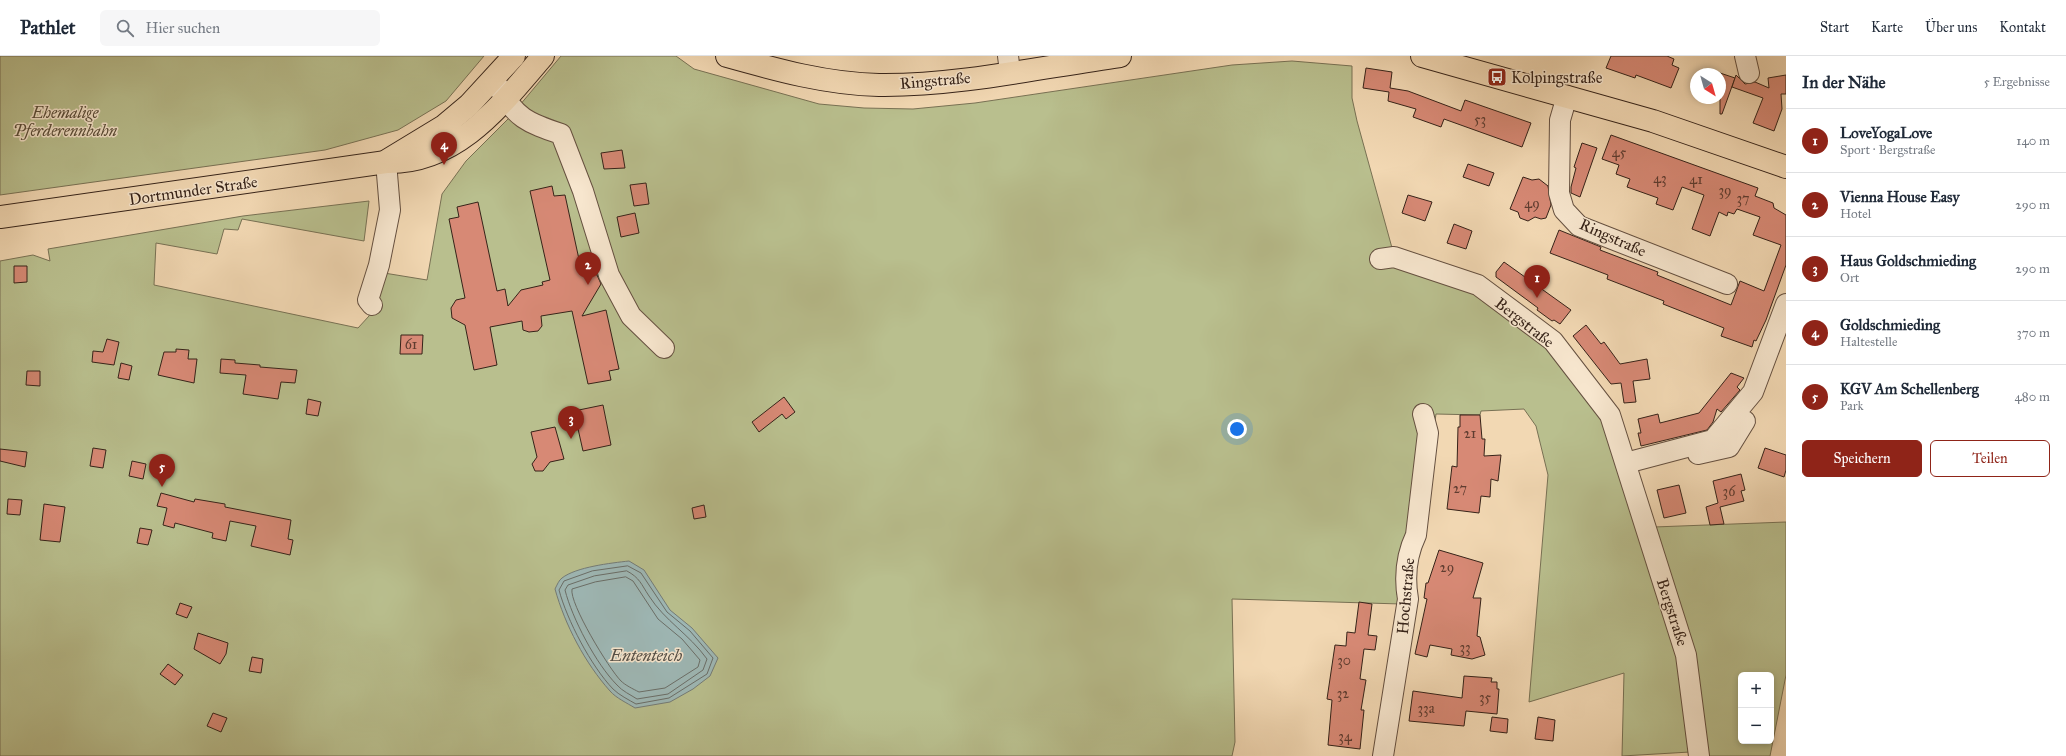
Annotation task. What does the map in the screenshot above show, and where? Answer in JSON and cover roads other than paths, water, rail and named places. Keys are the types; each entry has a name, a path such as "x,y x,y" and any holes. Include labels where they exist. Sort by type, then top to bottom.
{"main road":[{"name":"Dortmunder Straße","path":"386,162 444,126 469,105 514,56"},
{"name":"Dortmunder Straße","path":"0,217 386,162 406,162 438,152 455,143 511,99 543,56"},
{"name":"Ringstraße","path":"727,56 746,59 792,74 829,81 879,85 954,80 1009,64 1120,56"},
{"path":"1422,56 1653,121 1786,167"}],"street":[{"path":"494,79 531,124 560,134 583,191 609,275 631,316 664,348"},
{"name":"Ringstraße","path":"1566,96 1560,120 1559,192 1564,210 1579,226 1727,284"},
{"path":"372,305 368,300 379,264 390,210 386,162"},
{"name":"Bergstraße","path":"1380,259 1394,257 1478,285 1554,341 1610,415 1686,655 1699,756"},
{"path":"1627,468 1713,440 1753,392 1786,304"},
{"name":"Hochstraße","path":"1383,756 1408,599 1404,581 1409,549 1416,535 1428,433 1423,414"},
{"path":"1627,468 1729,447 1745,421"}],"water":[{"name":"Ententeich","path":"629,561 644,570 670,610 692,628 718,658 710,676 693,689 670,702 635,708 612,694 592,668 570,630 555,589 561,579 568,574 594,566"}],"place":[{"name":"Kolpingstraße","path":"1497,77"},
{"name":"Goldschmieding","path":"444,165"},
{"name":"Vienna House Easy","path":"588,285"},
{"name":"LoveYogaLove","path":"1537,298"},
{"name":"Haus Goldschmieding","path":"571,439"},
{"name":"KGV Am Schellenberg","path":"162,487"}],"park label":[{"name":"Ehemalige Pferderennbahn","path":"65,121"}]}
